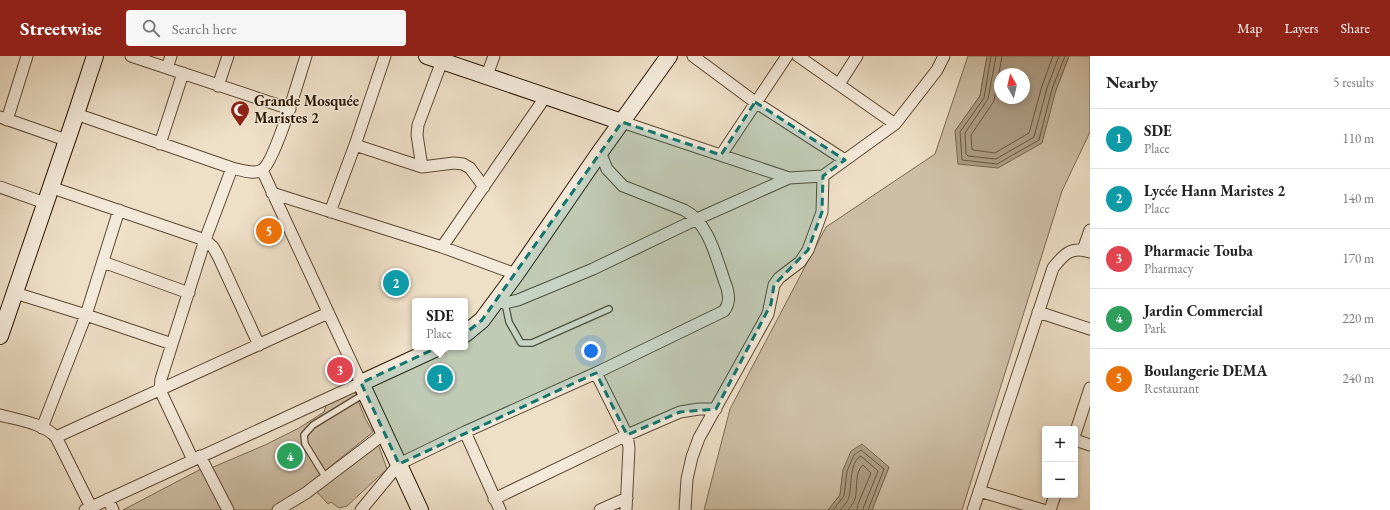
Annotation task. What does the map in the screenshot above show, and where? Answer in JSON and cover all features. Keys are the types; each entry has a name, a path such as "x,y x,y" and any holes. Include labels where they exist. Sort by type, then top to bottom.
{"street":[{"path":"27,56 3,119 66,140"},
{"path":"0,336 7,308 15,293 95,56"},
{"path":"131,56 218,86 290,108"},
{"path":"167,68 172,56"},
{"path":"218,86 228,56"},
{"path":"76,114 232,168 253,172 262,170 269,162 290,108 306,56"},
{"path":"330,212 355,145 385,56"},
{"path":"487,76 494,56"},
{"path":"693,56 755,102 845,160"},
{"path":"721,155 787,56"},
{"path":"798,56 896,124"},
{"path":"839,84 857,56"},
{"path":"500,302 518,300 593,269 697,219 789,178 824,176 896,124 936,70 944,56"},
{"path":"468,332 500,302 516,274 666,57"},
{"path":"422,167 418,139 418,125 435,58 789,178"},
{"path":"160,144 183,73"},
{"path":"442,248 546,96"},
{"path":"355,145 422,167 454,163 463,164 470,168 484,187"},
{"path":"361,510 399,464 464,432 596,373 724,311 728,306 729,297 727,288 707,234 697,219 692,214 684,210 623,186 607,168 600,152"},
{"path":"228,510 196,458 160,390 161,379 172,344 206,240 232,168"},
{"path":"262,170 420,510"},
{"path":"685,510 687,480 692,457 699,438 768,314 774,285 779,278 800,262 808,250 822,212 824,176"},
{"path":"0,187 45,203"},
{"path":"50,187 206,240 213,247 218,256 259,345"},
{"path":"272,193 442,248 516,274"},
{"path":"42,428 86,315 119,210"},
{"path":"973,510 1053,268 1063,256 1072,250 1087,251 1090,230"},
{"path":"103,262 189,293"},
{"path":"15,293 172,344"},
{"path":"1038,312 1090,329"},
{"path":"56,437 328,313"},
{"path":"0,415 50,431 56,437 88,508 196,458 363,388 433,350"},
{"path":"596,373 627,435 629,448 626,510"},
{"path":"1078,426 1090,388"},
{"path":"494,499 627,435 680,412 700,409 716,409"},
{"path":"464,432 500,510"},
{"path":"278,510 306,493 384,433"},
{"path":"1078,441 1090,445"},
{"path":"979,491 1043,510"},
{"path":"600,510 627,498"},
{"path":"1050,510 1054,498"},
{"path":"108,499 113,510"}],"lane":[{"path":"500,302 521,343 526,344 532,343 609,309"},
{"path":"326,478 305,444 304,435 313,425 363,388"}],"highlighted area":[{"path":"755,102 845,160 823,176 822,212 808,250 774,285 771,304 716,409 680,412 627,435 596,373 399,464 361,383 462,336 482,320 622,122 721,155"}],"shaded area":[{"path":"968,56 987,56 980,96 955,131 1022,104 1030,104 1030,101 1056,90 1069,56 1090,56 1090,132 1062,191 962,510 872,510 889,467 843,470 840,495 828,510 704,510 730,409 826,227 935,154"},
{"path":"354,390 365,418 373,432 291,498 273,510 123,510 201,469 211,468 265,445 299,428 324,412 327,402"},
{"path":"377,441 387,469 347,506 339,508 331,502 328,504 315,490"}],"water":[{"path":"987,56 1069,56 1056,90 1042,143 998,168 958,164 955,131 980,96"},
{"path":"862,444 889,467 872,510 828,510 840,495 843,470 851,451"}],"place":[{"name":"Grande Mosquée Maristes 2","path":"240,127"},
{"name":"Boulangerie DEMA","path":"269,231"},
{"name":"Lycée Hann Maristes 2","path":"396,283"},
{"name":"Pharmacie Touba","path":"340,370"},
{"name":"SDE","path":"440,378"},
{"name":"Jardin Commercial","path":"290,456"}]}
